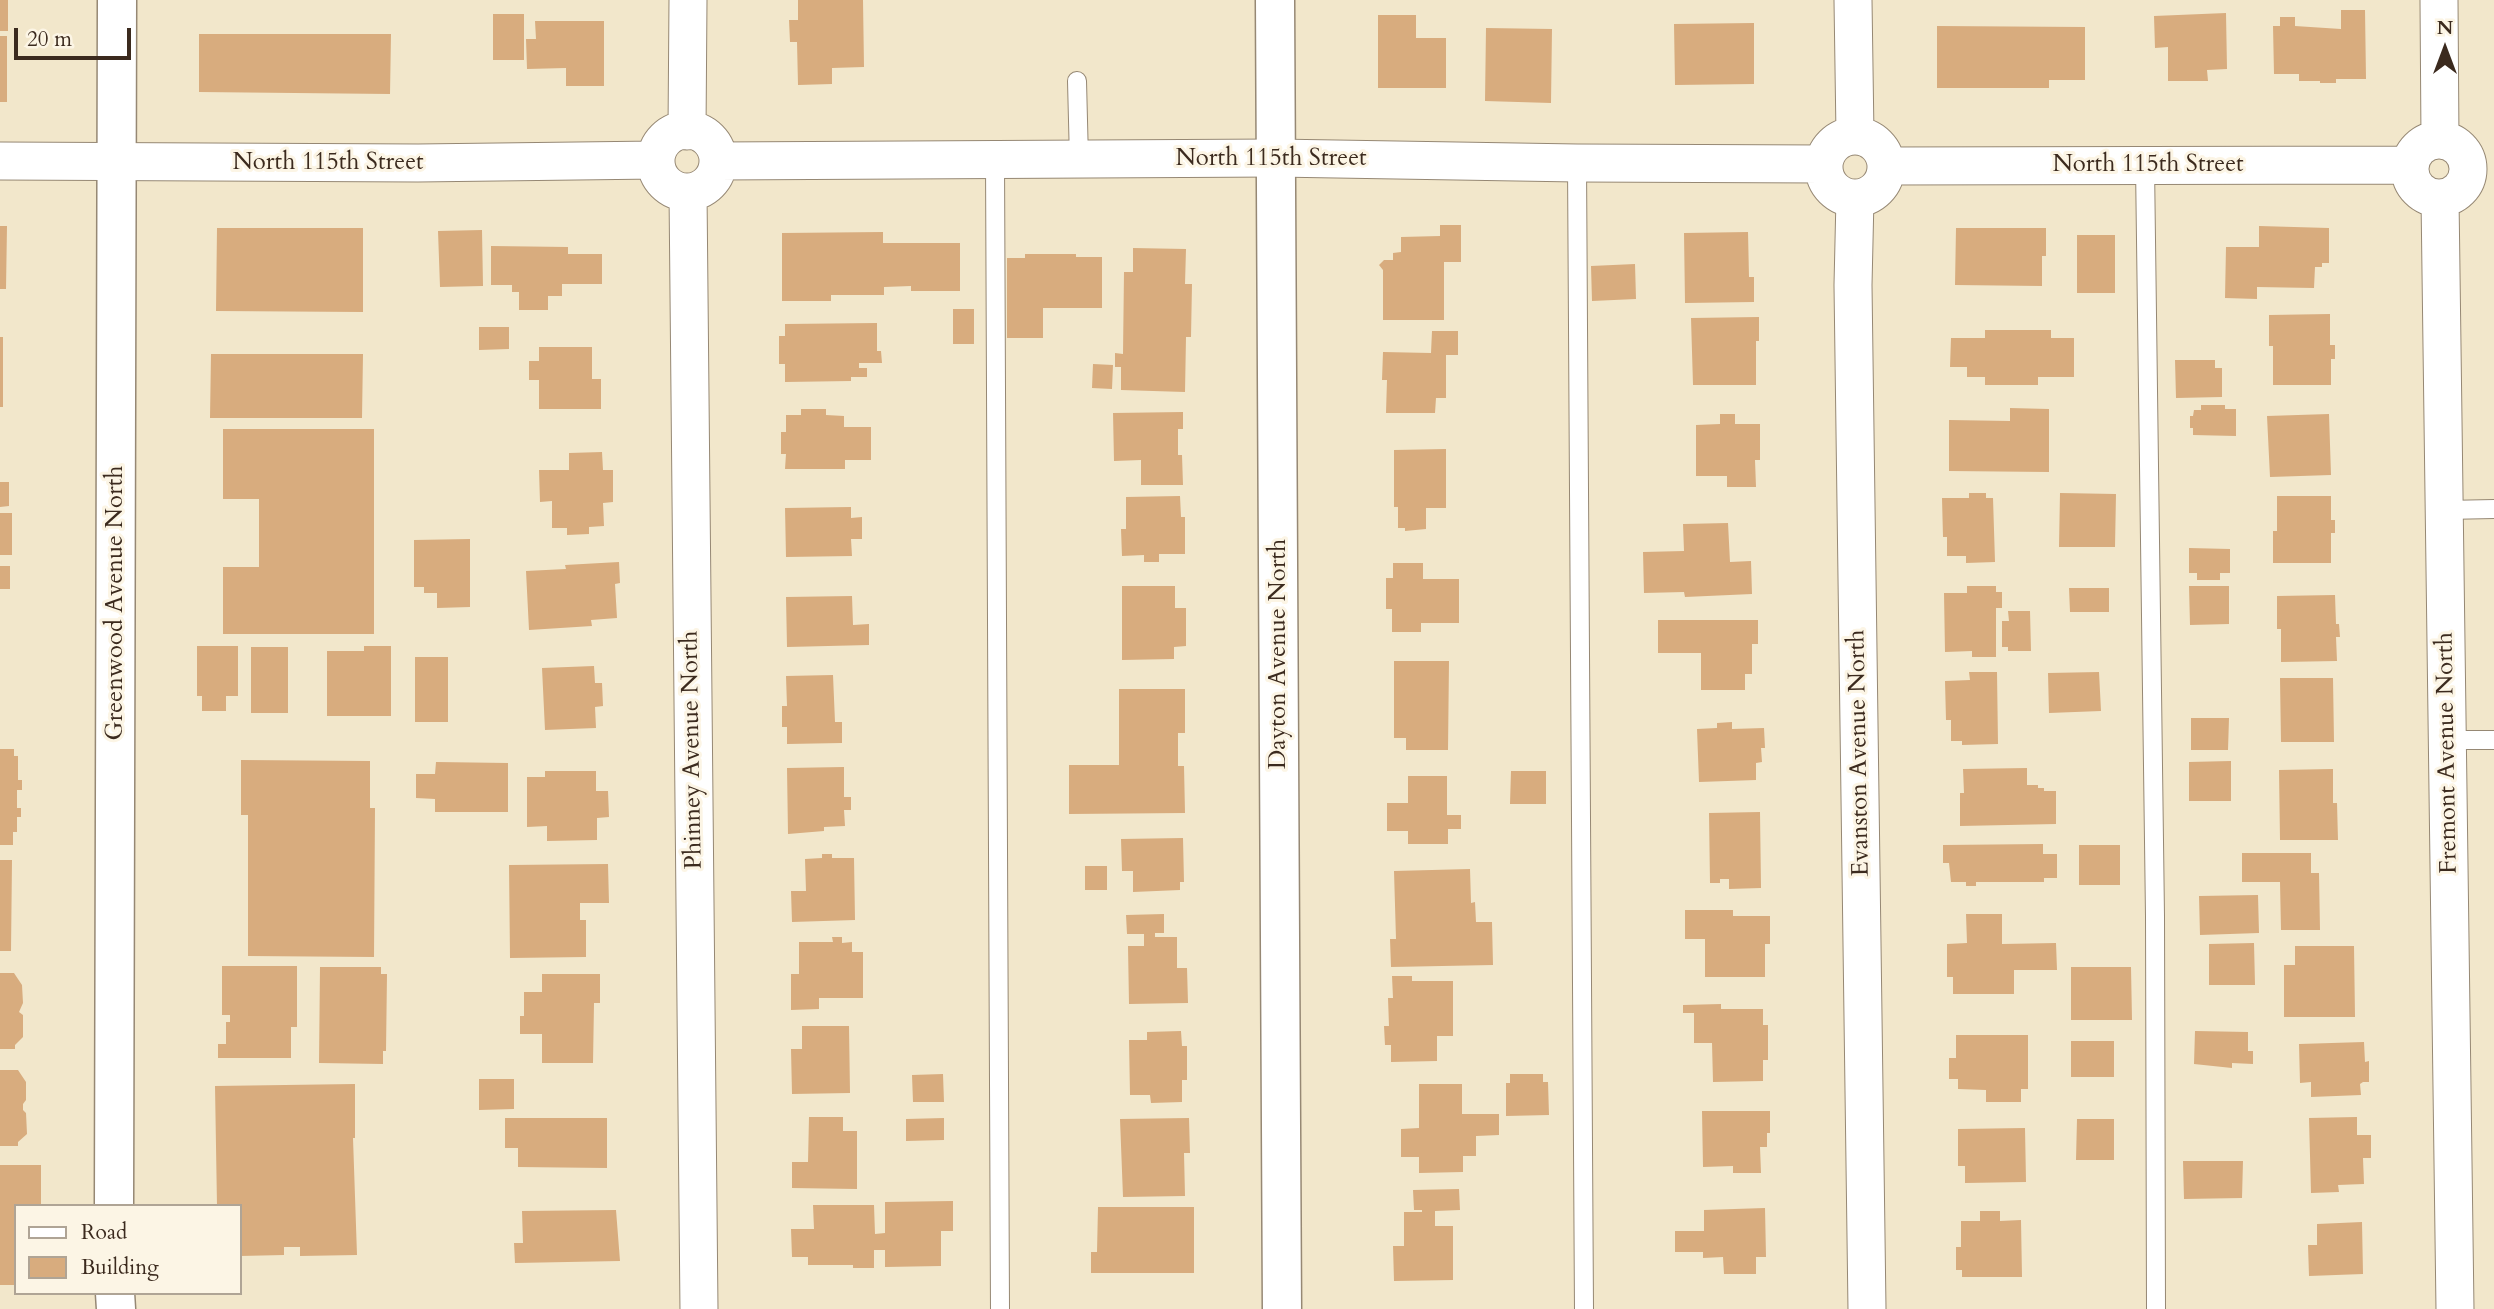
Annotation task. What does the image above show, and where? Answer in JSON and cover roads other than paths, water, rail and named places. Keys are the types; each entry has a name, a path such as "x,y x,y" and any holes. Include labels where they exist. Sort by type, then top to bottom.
{"street":[{"name":"Greenwood Avenue North","path":"114,1204 117,0"},
{"path":"687,131 688,0"},
{"name":"Dayton Avenue North","path":"1275,0 1282,1309"},
{"path":"1853,0 1855,135"},
{"path":"2439,0 2440,140"},
{"path":"687,131 703,135 711,142 718,161 711,180 704,187 688,192 666,184 660,176 656,160 665,139 674,133 687,131"},
{"path":"1855,135 1874,142 1881,150 1886,166 1884,179 1878,187 1871,194 1855,198 1840,195 1832,189 1826,180 1823,164 1828,150 1835,142 1845,136 1855,135"},
{"path":"2440,140 2457,146 2481,168 2465,181 2460,189 2440,198 2425,195 2418,189 2412,181 2410,165 2414,153 2421,146 2440,140"},
{"name":"North 115th Street","path":"718,161 1276,158 1823,164"},
{"name":"North 115th Street","path":"0,161 418,163 656,160"},
{"name":"North 115th Street","path":"1886,166 2410,165"},
{"name":"Phinney Avenue North","path":"688,192 699,1309"},
{"name":"Evanston Avenue North","path":"1855,198 1853,285 1867,1309"},
{"name":"Fremont Avenue North","path":"2440,198 2455,1309"}],"lane":[{"path":"1077,80 1079,160"},
{"path":"995,160 1000,1309"},
{"path":"1577,163 1584,1309"},
{"path":"2145,164 2155,916 2156,1309"},
{"path":"2445,509 2494,509"},
{"path":"2448,740 2494,740"}]}
